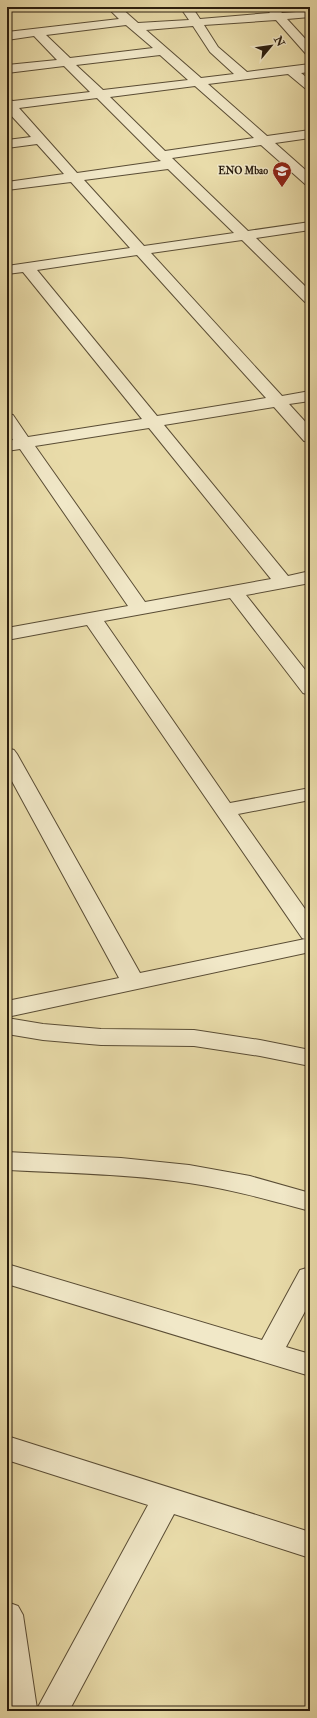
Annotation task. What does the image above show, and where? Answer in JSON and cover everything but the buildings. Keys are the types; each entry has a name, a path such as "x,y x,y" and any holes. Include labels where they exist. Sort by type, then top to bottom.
{"street":[{"path":"113,7 310,182"},
{"path":"186,7 214,48 244,76"},
{"path":"275,11 295,36 310,50"},
{"path":"7,36 36,32 132,24 196,22 275,11 310,14"},
{"path":"36,32 310,299"},
{"path":"295,36 310,35"},
{"path":"7,69 162,50"},
{"path":"8,105 310,68"},
{"path":"291,71 310,86"},
{"path":"8,105 310,437"},
{"path":"7,186 74,177 264,141 310,134"},
{"path":"7,144 40,140"},
{"path":"7,270 310,226"},
{"path":"27,267 283,582"},
{"path":"15,445 310,396"},
{"path":"7,419 15,445 140,609"},
{"path":"7,634 310,577"},
{"path":"234,591 310,689"},
{"path":"92,618 310,933"},
{"path":"7,754 41,813 133,982"},
{"path":"225,810 310,794"},
{"path":"7,1009 310,945"},
{"path":"7,1026 28,1030 101,1037 194,1038 260,1048 310,1058"},
{"path":"7,1161 137,1169 187,1174 259,1187 310,1202"},
{"path":"7,1274 310,1365"},
{"path":"269,1352 310,1277"},
{"path":"7,1448 310,1545"},
{"path":"52,1711 167,1498"},
{"path":"7,1615 21,1711"}],"place":[{"name":"ENO Mbao","path":"282,188"}]}
